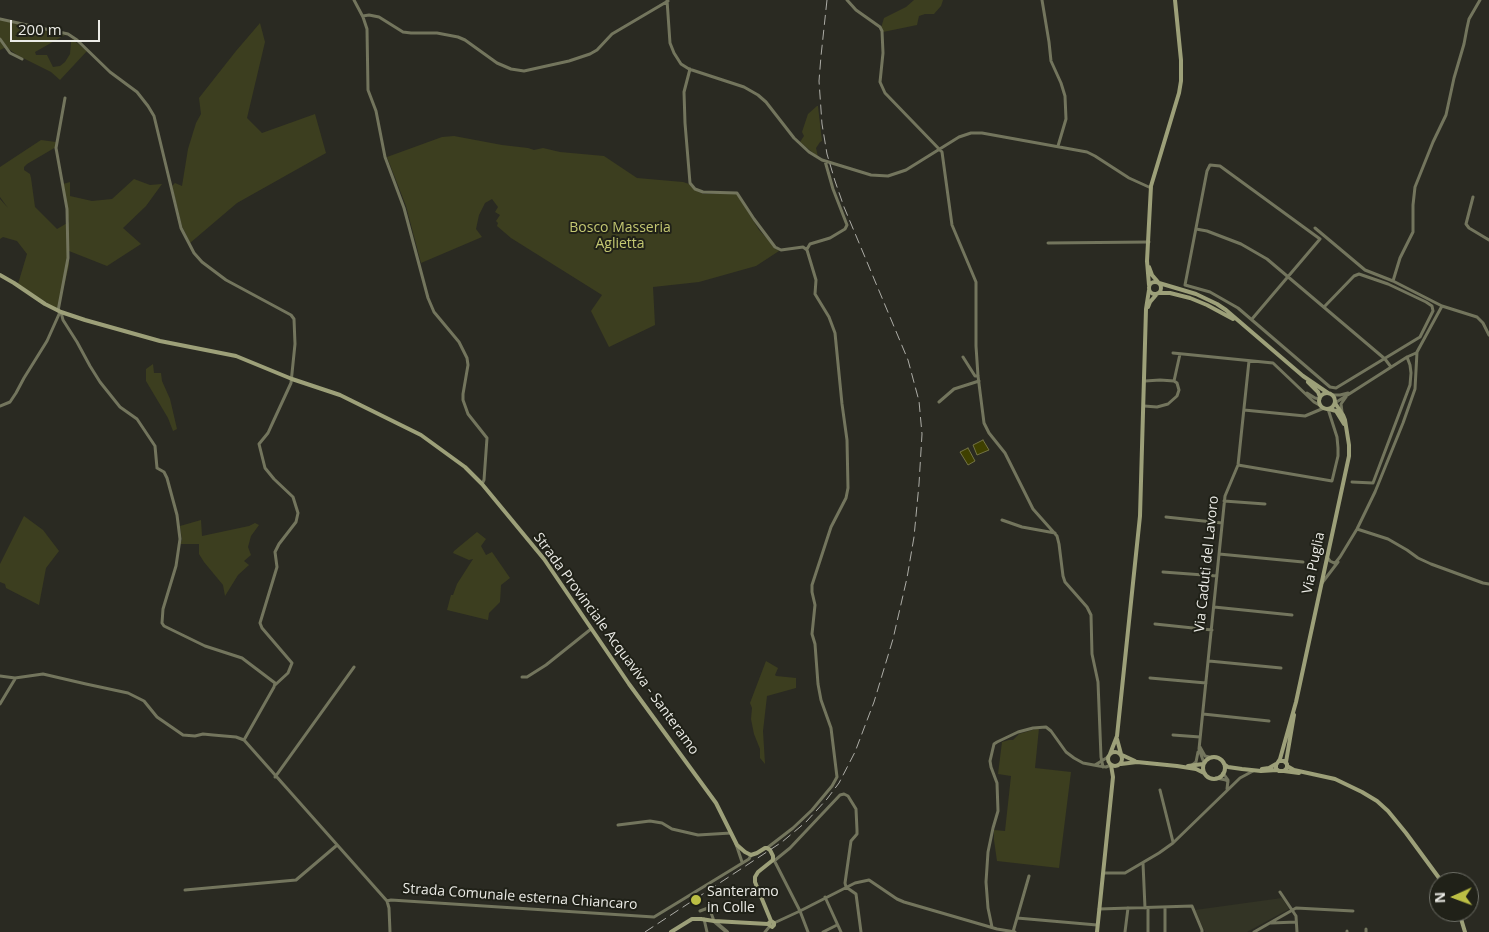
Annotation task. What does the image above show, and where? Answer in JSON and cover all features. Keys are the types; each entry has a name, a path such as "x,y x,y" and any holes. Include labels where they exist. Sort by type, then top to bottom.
{"main road":[{"path":"1097,932 1113,778 1111,765 1108,761 1117,736 1140,516 1151,188 1181,87 1181,65 1175,0"},
{"path":"1146,325 1148,306 1161,288 1150,270 1149,243"},
{"name":"Strada Provinciale Acquaviva - Santeramo","path":"0,275 60,311 85,320 160,341 236,356 351,400 421,435 465,467 482,484 542,556 629,684 706,789 719,809 736,844"},
{"path":"1149,288 1154,281 1196,294 1226,310 1303,376 1318,392 1323,405 1337,412 1346,428"},
{"path":"1149,288 1151,293 1170,293 1190,298 1240,322"},
{"path":"1303,376 1330,394"},
{"path":"1323,405 1324,394 1330,394"},
{"name":"Via Puglia","path":"1284,772 1287,764 1296,702 1349,456 1349,445 1343,414 1330,394"},
{"path":"1323,405 1333,406 1335,403"},
{"name":"Via Puglia","path":"1278,762 1296,702"},
{"path":"1113,778 1123,759 1117,736"},
{"path":"1109,756 1115,752 1137,762"},
{"path":"1177,766 1192,766 1203,763 1209,757 1214,756 1220,758 1228,767 1261,771 1277,770 1280,772 1309,773"},
{"path":"1111,765 1116,766 1137,762 1177,766 1196,769 1210,778 1216,778 1224,772 1242,769"},
{"path":"1277,770 1278,762"},
{"path":"1254,770 1266,769 1278,762 1287,764 1294,770 1344,783 1362,792 1377,801 1388,811 1435,872"},
{"path":"1203,763 1204,773"},
{"path":"1224,764 1224,772"},
{"path":"671,932 692,919 771,924 754,882 758,872 774,860 773,855 767,848 751,855 736,844"}],"street":[{"path":"354,0 363,16 367,29 367,87 376,111 385,160 403,202 430,303 437,316 459,342 466,354 468,365 463,400 468,414 487,438 484,480 482,484"},
{"path":"363,16 369,15 379,18 403,32 411,34 437,33 462,38 497,63 522,71 569,61 590,54 597,50 612,34 668,0 672,49 681,64 758,95 766,102 794,138 809,152 825,161 871,175 888,176 901,172 963,136 978,133 1058,146 1092,154 1129,178 1151,188"},
{"path":"847,0 856,10 880,27 882,31 883,53 880,82 883,91 942,152 952,225 976,282 978,376 984,423 986,429 1003,450 1033,509 1056,534 1060,544 1065,582 1087,607 1092,617 1092,654 1098,690 1102,762 1104,767"},
{"path":"1042,0 1050,61 1065,96 1066,119 1058,146"},
{"path":"1393,281 1400,258 1413,232 1415,187 1446,115 1467,28 1480,0"},
{"path":"0,19 64,33 74,38 110,72 131,87 143,99 154,116 181,228 194,253 202,262 226,280 291,315 294,319 295,344 291,383 268,433 259,444 265,468 293,497 298,513 296,522 275,552 277,565 260,622 262,628 292,663 288,673 275,685 244,740 203,734 193,736 183,734 157,717 144,701 128,693 43,674 15,678 0,676"},
{"path":"0,39 10,53 22,59"},
{"path":"690,69 684,92 690,183 695,189 703,192 737,193 775,247 781,250 803,247 807,250"},
{"path":"0,406 10,402 16,393 47,341 60,311 68,258 67,209 56,148 65,98"},
{"path":"767,848 812,810 837,777 831,728 821,700 818,684 815,644 812,634 815,604 812,585 831,527 846,498 848,488 848,440 842,404 835,333 829,317 816,297 816,280 807,250 810,244 830,238 845,229 847,225 833,189 825,161"},
{"path":"1252,319 1320,239 1216,165 1210,165 1207,171 1185,284 1210,292 1224,299 1252,319 1327,385 1336,388 1420,337 1434,311 1432,306 1426,302 1361,274 1354,276 1324,307"},
{"path":"1473,197 1466,224 1488,240"},
{"path":"1196,228 1241,244 1267,259 1385,359 1390,367"},
{"path":"1315,228 1364,269 1393,281 1442,306 1476,317 1483,323 1489,335"},
{"path":"1048,243 1149,243"},
{"path":"1361,274 1364,269"},
{"path":"1321,583 1325,581 1345,551 1358,529 1375,492 1411,401 1416,382 1417,352 1442,306"},
{"path":"60,311 100,382 120,407 137,419 155,446 157,468 164,472 167,478 177,515 180,539 176,566 163,609 162,624 205,646 246,661 275,685"},
{"path":"1335,403 1406,357 1417,352"},
{"path":"1172,353 1273,364 1314,402 1323,405"},
{"path":"1174,381 1180,354"},
{"path":"963,357 975,376 978,376"},
{"path":"1352,482 1373,484 1410,385 1410,365 1406,357"},
{"name":"Via Caduti del Lavoro","path":"1192,766 1197,760 1200,743 1225,493 1238,465 1249,361"},
{"path":"938,402 954,389 979,381"},
{"path":"1144,406 1168,404 1174,399 1179,390 1177,383 1174,381 1145,381"},
{"path":"1238,465 1332,481 1338,456 1337,437 1323,405 1302,390"},
{"path":"1330,394 1340,395 1351,392"},
{"path":"1343,414 1342,401 1351,392"},
{"path":"1244,410 1305,416 1323,405"},
{"path":"1224,501 1264,504"},
{"path":"1166,517 1222,523"},
{"path":"1002,520 1022,527 1056,534"},
{"path":"1358,529 1388,539 1431,564 1489,584"},
{"path":"1327,556 1330,562 1336,562 1345,551"},
{"path":"1219,554 1303,562"},
{"path":"1162,572 1217,576"},
{"path":"1214,607 1292,615"},
{"path":"1155,624 1212,630"},
{"path":"522,677 527,677 546,665 591,629"},
{"path":"1209,661 1281,668"},
{"path":"275,777 354,666"},
{"path":"0,704 15,678"},
{"path":"1150,678 1206,683"},
{"path":"1203,714 1269,721"},
{"path":"992,927 986,882 988,852 998,811 997,783 990,761 994,744 1018,732 1046,727 1052,730 1070,755 1083,762 1112,771"},
{"path":"1173,734 1200,737"},
{"name":"Strada Comunale esterna Chiancaro","path":"244,740 336,846 387,901 654,917 751,855"},
{"path":"1200,743 1202,752 1205,756 1209,757"},
{"path":"1199,749 1203,763"},
{"path":"1094,765 1102,762 1109,756"},
{"path":"1104,767 1111,765"},
{"path":"1103,873 1125,874 1143,863 1173,842 1240,778 1254,770"},
{"path":"1224,772 1228,783 1228,788 1225,792"},
{"path":"1216,778 1226,780 1228,783"},
{"path":"1160,790 1173,842"},
{"path":"808,932 800,911 774,860 788,851 840,795 844,794 848,796 855,806 857,825 857,832 851,845 846,887"},
{"path":"618,825 650,820 662,823 672,830 698,835 731,833"},
{"path":"736,844 742,862"},
{"path":"185,890 296,880 336,846"},
{"path":"1143,863 1148,932"},
{"path":"765,932 771,924 861,880 869,880 904,902 1014,932 1029,876"},
{"path":"846,887 856,894 861,932"},
{"path":"1280,892 1296,916 1297,932"},
{"path":"826,898 841,932"},
{"path":"387,901 390,932"},
{"path":"1099,909 1192,906 1202,932"},
{"path":"1165,907 1165,932"},
{"path":"700,912 708,908 714,921 727,932"},
{"path":"1124,932 1128,908"},
{"path":"1254,932 1296,908 1352,910"},
{"path":"1017,918 1098,925"},
{"path":"704,919 707,932"},
{"path":"1270,923 1296,922"},
{"path":"771,924 776,932"},
{"path":"823,932 838,925"}],"shaded area":[{"path":"983,440 989,450 977,455 973,445"},
{"path":"968,448 975,461 968,465 960,452"},
{"path":"1282,898 1289,909 1247,932 1205,932 1195,910"}],"green space":[{"path":"914,0 943,0 941,6 934,14 919,16 917,25 883,32 881,28 884,18 906,7"},
{"path":"0,20 65,35 35,52 36,55 47,55 53,67 60,66 65,62 70,54 72,39 87,51 60,80 51,72 17,55 6,47 0,50"},
{"path":"260,23 265,42 247,118 262,133 315,114 326,153 237,203 190,243 182,226 172,186 175,183 182,186 188,149 196,123 201,114 199,98"},
{"path":"817,106 822,141 816,148 818,157 800,142 804,136 802,132 808,114"},
{"name":"Bosco Masseria Aglietta","path":"454,136 534,150 543,148 560,152 604,156 637,178 683,182 703,194 737,194 759,230 779,251 756,266 699,282 653,287 655,325 609,347 591,311 602,295 511,238 497,226 498,223 496,221 500,215 495,212 498,207 492,199 485,203 479,215 476,229 482,237 421,263 406,206 387,157 442,137"},
{"path":"41,140 56,142 56,147 27,164 24,170 30,174 35,207 57,229 69,222 63,184 70,182 70,196 92,201 112,199 134,179 150,185 162,184 146,206 123,228 141,244 107,266 69,251 69,265 59,308 57,309 18,284 27,254 17,241 3,237 0,239 0,199 8,208 0,197 0,167"},
{"path":"153,364 154,373 161,373 162,381 170,399 177,429 173,431 168,418 146,381 146,369"},
{"path":"24,516 43,530 59,551 46,568 39,605 6,588 5,584 0,582 0,564"},
{"path":"201,520 202,536 255,523 259,525 251,536 248,547 251,555 244,561 249,565 238,575 225,596 223,585 199,554 199,544 180,544 182,540 180,526"},
{"path":"477,532 486,539 481,546 486,555 492,552 510,578 501,585 500,602 489,613 488,620 447,610 451,595 453,595 457,584 473,559 469,560 453,553"},
{"path":"766,661 778,668 776,676 796,678 796,688 767,696 763,731 765,764 760,758 760,749 754,734 750,703"},
{"path":"1039,728 1035,768 1071,772 1059,868 997,861 994,840 994,830 1005,831 1011,776 998,774 1002,742 1013,740 1019,734"}],"railway":[{"path":"645,932 782,842 806,822 839,783 855,752 874,702 893,639 907,578 914,537 919,484 922,434 919,401 908,360 844,207 827,154 822,124 819,81 827,0"}],"place":[{"name":"Santeramo in Colle","path":"696,900"}]}
